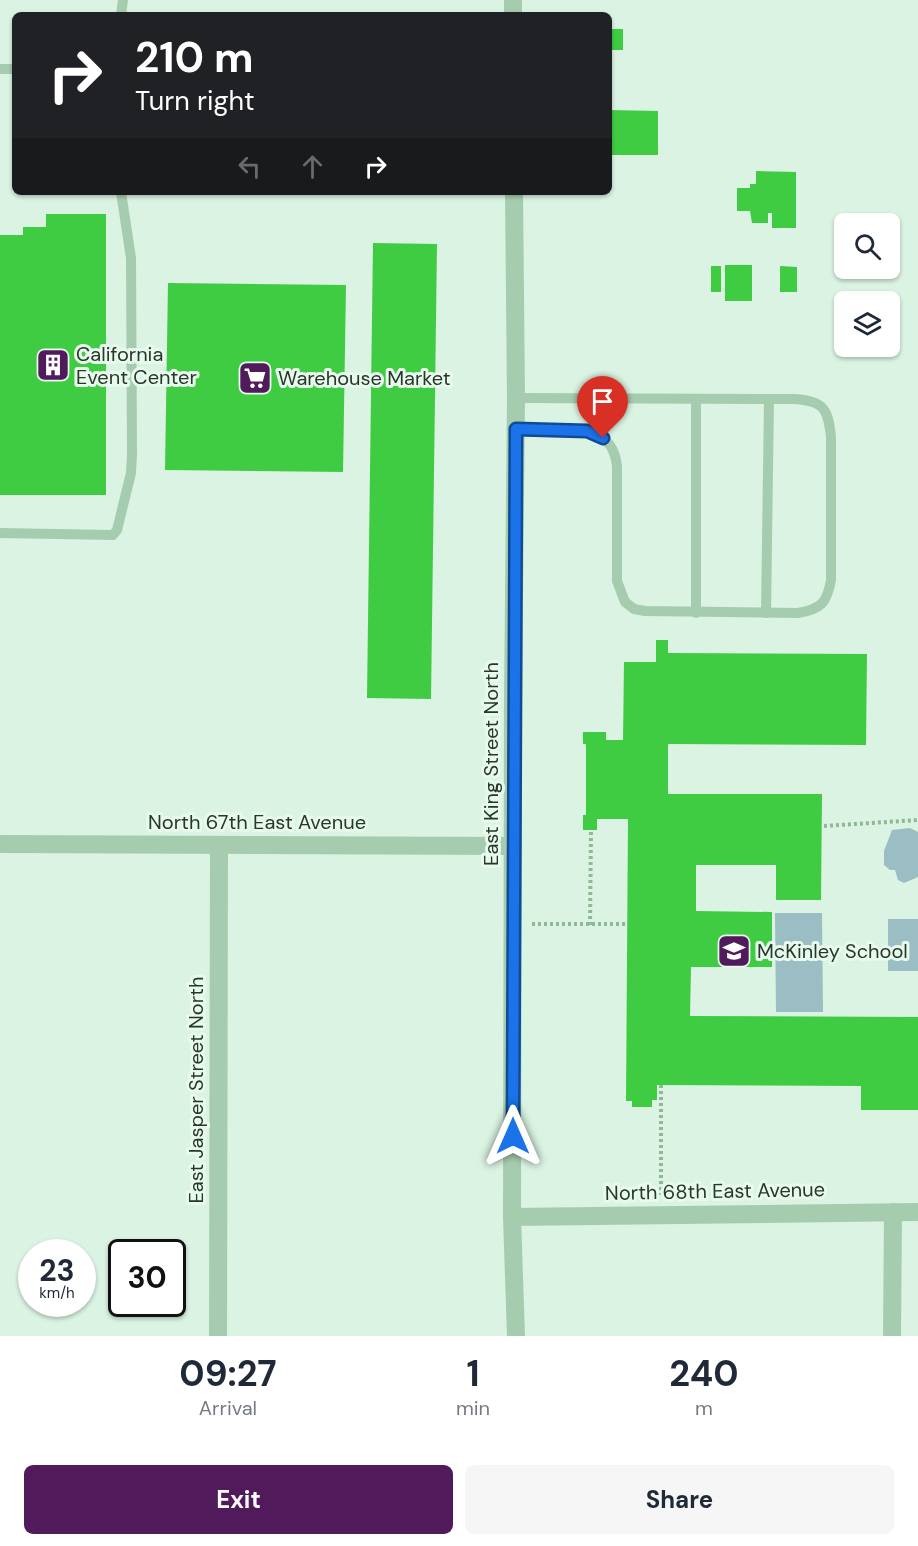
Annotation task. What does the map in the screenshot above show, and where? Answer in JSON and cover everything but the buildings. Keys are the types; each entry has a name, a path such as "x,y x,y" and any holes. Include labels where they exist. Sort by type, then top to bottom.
{"street":[{"name":"East King Street North","path":"514,195 516,429 512,1217 516,1336"},
{"name":"North 67th East Avenue","path":"0,844 513,846"},
{"name":"East Jasper Street North","path":"218,1336 219,845"},
{"path":"892,1336 893,1212"},
{"name":"North 68th East Avenue","path":"512,1217 918,1212"}],"lane":[{"path":"0,533 113,535 117,530 132,454 131,258 121,195"},
{"path":"516,398 769,399 811,400 821,405 829,417 831,437 831,580 829,594 822,604 813,610 798,613 696,613 634,609 625,603 617,581 617,466 611,446 603,438 587,431 516,429"},
{"path":"696,399 696,613"},
{"path":"766,613 769,399"}],"path":[{"path":"824,826 918,820"},
{"path":"590,925 591,830"},
{"path":"513,924 627,924"},
{"path":"661,1085 661,1214"}],"shaded area":[{"path":"910,828 918,832 918,877 904,883 898,880 895,870 890,870 884,865 884,851 892,830"},
{"path":"775,913 822,913 823,1012 776,1012"},
{"path":"888,919 918,919 918,971 888,971"}],"place":[{"name":"California Event Center","path":"53,365"},
{"name":"Warehouse Market","path":"255,378"},
{"name":"McKinley School","path":"734,951"}],"route":[{"path":"513,1136 513,696 516,429 587,431 603,438"}]}
